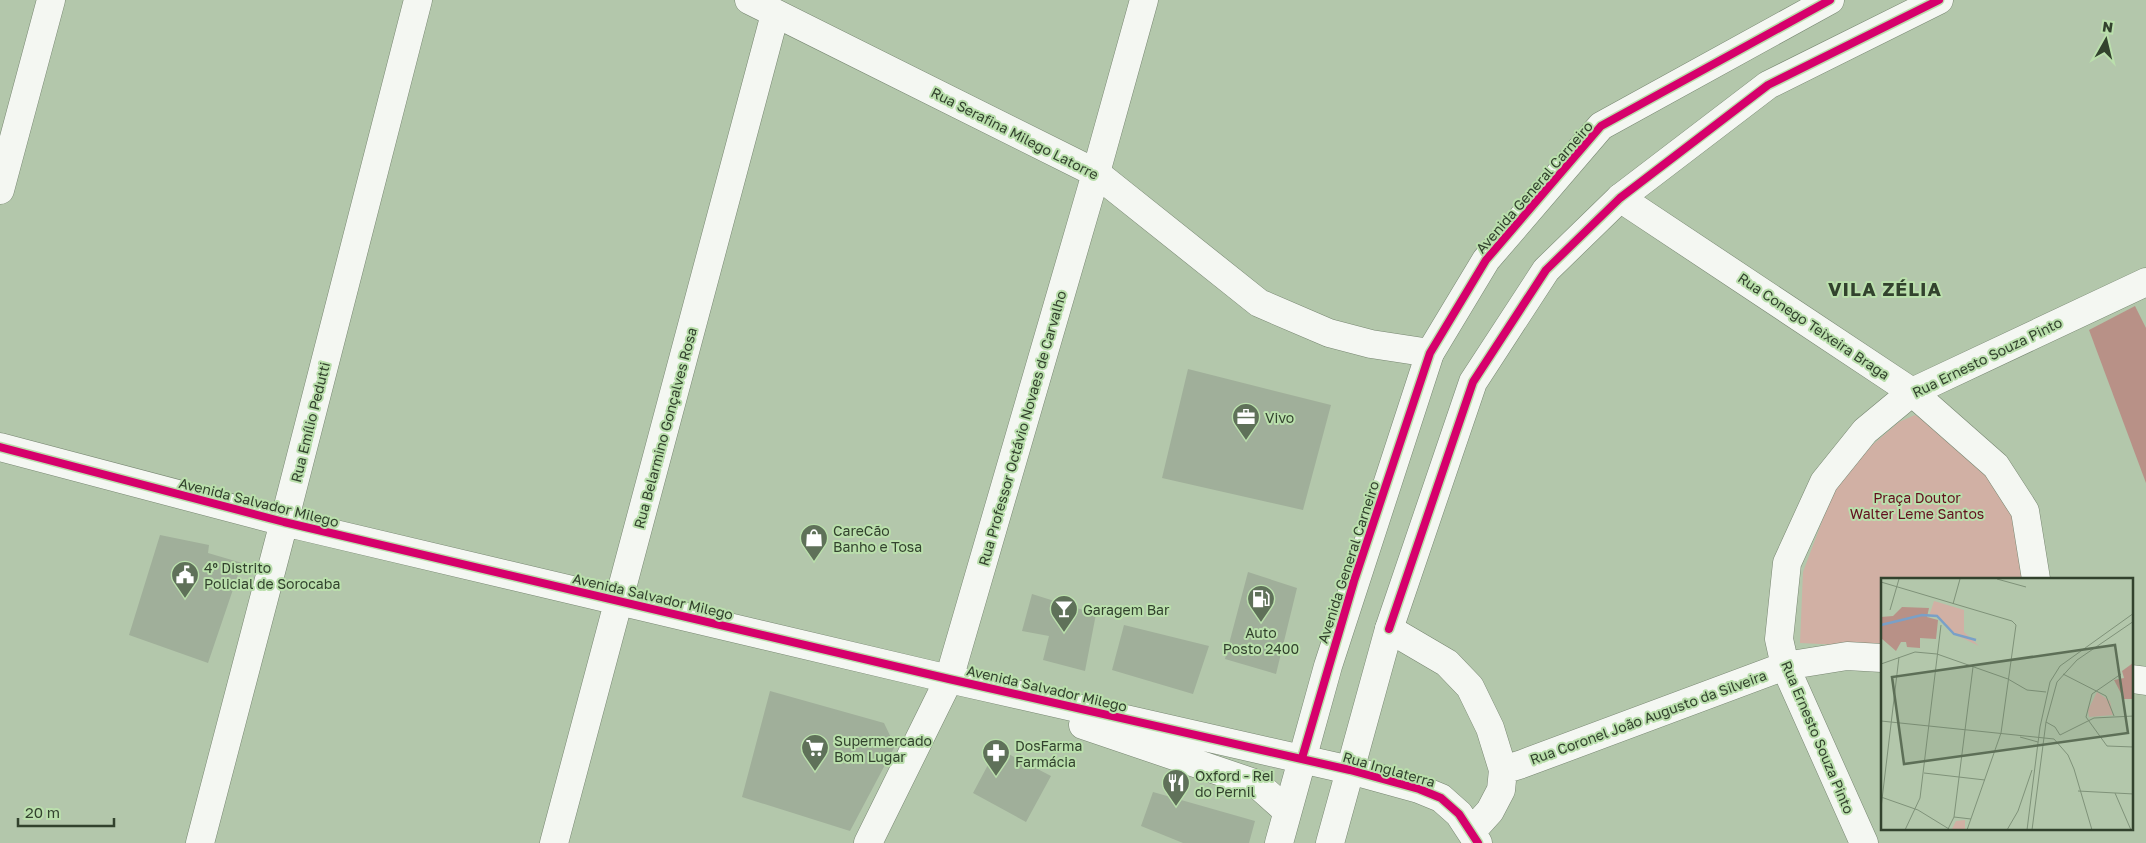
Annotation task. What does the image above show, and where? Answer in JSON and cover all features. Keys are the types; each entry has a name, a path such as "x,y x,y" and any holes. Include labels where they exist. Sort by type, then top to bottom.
{"street":[{"path":"0,190 51,0"},
{"name":"Rua Emílio Pedutti","path":"200,843 418,0"},
{"name":"Rua Serafina Milego Latorre","path":"749,0 1096,172 1259,303 1329,333 1371,344 1430,353"},
{"name":"Rua Professor Octávio Novaes de Carvalho","path":"868,843 949,679 1144,0"},
{"name":"Avenida General Carneiro","path":"1279,843 1351,590 1430,353 1486,260 1601,126 1830,0"},
{"path":"1330,843 1389,629 1473,382 1546,270 1620,198 1768,85 1938,0"},
{"name":"Rua Belarmino Gonçalves Rosa","path":"554,843 775,14"},
{"name":"Rua Conego Teixeira Braga","path":"1620,198 1912,392 1996,466 2025,511 2036,578"},
{"name":"Rua Ernesto Souza Pinto","path":"1864,843 1785,666 1779,639 1787,564 1824,482 1865,432 1912,392 2146,282"},
{"name":"Avenida Salvador Milego","path":"0,447 284,522 949,679 1302,758"},
{"path":"1389,629 1447,663 1470,688 1490,728 1503,770 1502,790 1475,837"},
{"name":"Rua Coronel João Augusto da Silveira","path":"1503,770 1785,666 1847,656 1881,658"},
{"path":"949,679 1256,784 1287,811"},
{"name":"Rua Inglaterra","path":"1302,758 1419,789 1441,798 1459,814 1475,837"}],"green space":[{"name":"Praça Doutor Walter Leme Santos","path":"1915,415 1966,448 2019,514 2030,578 1881,578 1881,647 1800,643 1803,572 1833,492 1870,447 1899,422"}],"shaded area":[{"path":"2135,306 2146,328 2146,483 2089,330"}],"building":[{"name":"Vivo","path":"1188,369 1331,405 1303,510 1162,478"},
{"name":"4º Distrito Policial de Sorocaba","path":"160,535 209,545 208,553 242,563 208,663 129,635"},
{"name":"Auto Posto 2400","path":"1248,572 1297,588 1276,674 1225,659"},
{"name":"Garagem Bar","path":"1032,594 1096,614 1085,671 1043,660 1049,636 1022,631"},
{"name":"Auto Posto 2400","path":"1124,625 1209,646 1193,694 1112,670"},
{"name":"Supermercado Bom Lugar","path":"770,691 884,723 895,746 850,831 742,797"},
{"path":"997,748 1051,776 1026,822 973,793"},
{"name":"Oxford - Rei do Pernil","path":"1153,792 1255,821 1249,843 1183,843 1141,826"}],"cycle path":[{"path":"1302,758 1354,581 1430,353 1486,260 1601,126 1830,0"},
{"path":"1389,629 1473,382 1546,270 1620,198 1768,85 1939,0"},
{"path":"0,447 284,522 949,679 1350,770 1419,789 1441,798 1459,814 1478,843"}],"place":[{"name":"Vivo","path":"1246,441"},
{"name":"CareCão Banho e Tosa","path":"814,562"},
{"name":"4º Distrito Policial de Sorocaba","path":"185,599"},
{"name":"Auto Posto 2400","path":"1261,623"},
{"name":"Garagem Bar","path":"1064,633"},
{"name":"Supermercado Bom Lugar","path":"815,772"},
{"name":"DosFarma Farmácia","path":"996,777"},
{"name":"Oxford - Rei do Pernil","path":"1176,807"}],"district":[{"name":"VILA ZÉLIA","path":"1885,288"}]}
